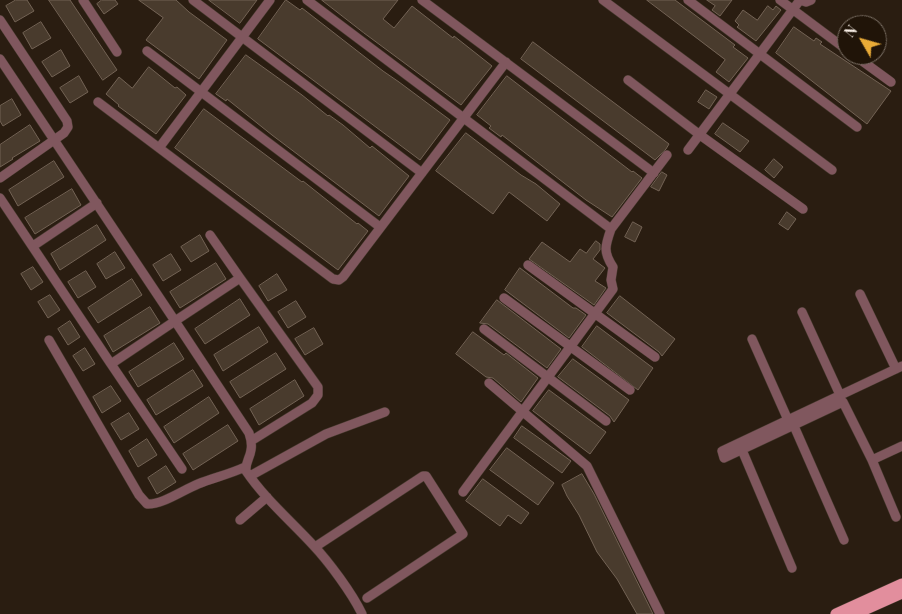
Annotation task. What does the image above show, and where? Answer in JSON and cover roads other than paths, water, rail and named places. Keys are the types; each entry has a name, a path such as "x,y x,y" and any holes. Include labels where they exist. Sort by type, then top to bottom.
{"main road":[{"path":"836,614 902,584"},
{"path":"855,614 902,593"}],"street":[{"path":"83,0 117,52"},
{"path":"193,0 422,173"},
{"path":"159,148 270,0"},
{"path":"307,0 611,230"},
{"path":"422,0 654,173"},
{"path":"603,0 832,170"},
{"path":"688,0 857,127"},
{"path":"780,0 837,43"},
{"path":"688,150 800,0 806,2 811,0"},
{"path":"0,20 67,121 67,130 0,178"},
{"path":"147,51 380,228"},
{"path":"0,59 249,433 251,451 246,466 250,476 267,497 315,547 356,602 362,614"},
{"path":"98,102 334,279 340,280 506,62"},
{"path":"868,65 891,82"},
{"path":"628,80 802,209"},
{"path":"463,492 612,290 613,267 606,256 607,241 611,230 667,155"},
{"path":"0,198 182,469"},
{"path":"33,246 97,203"},
{"path":"210,235 318,387 318,395 312,403 251,441"},
{"path":"528,265 655,357"},
{"path":"112,364 240,278"},
{"path":"860,294 899,367 840,395 791,423 742,450 724,458 722,451 791,423 843,402 872,460 896,517"},
{"path":"504,298 630,390"},
{"path":"802,312 840,395"},
{"path":"484,329 606,421"},
{"path":"49,340 139,496 147,504 161,502 198,484 246,466"},
{"path":"752,340 844,540"},
{"path":"489,383 587,466 660,614"},
{"path":"250,476 326,434 385,412"},
{"path":"872,460 902,446"},
{"path":"742,450 792,568"},
{"path":"315,547 423,476 426,476 463,534 367,598"},
{"path":"240,520 267,497"}]}
